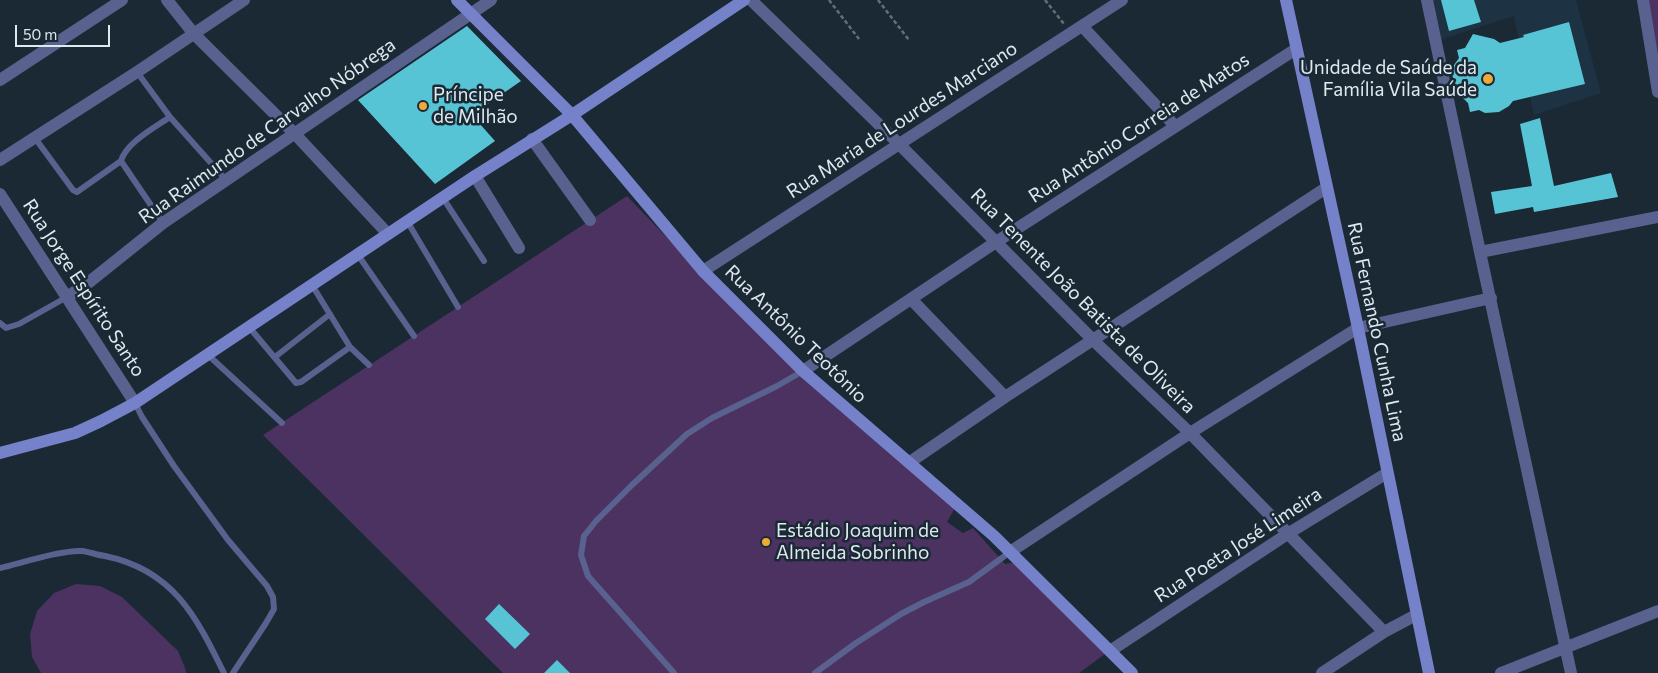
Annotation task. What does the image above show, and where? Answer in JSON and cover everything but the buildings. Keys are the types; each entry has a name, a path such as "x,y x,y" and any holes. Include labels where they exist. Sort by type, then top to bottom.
{"street":[{"path":"0,80 122,0"},
{"path":"166,0 194,34 295,134 388,234"},
{"path":"0,160 137,72 244,0"},
{"name":"Rua Antônio Teotônio","path":"457,0 572,115 703,272 803,371 970,514 1132,673"},
{"name":"Rua Raimundo de Carvalho Nóbrega","path":"67,297 88,283 163,223 491,0"},
{"path":"0,453 75,433 135,403 475,176 572,115 744,0"},
{"name":"Rua Tenente João Batista de Oliveira","path":"751,0 899,144 1093,340 1190,433 1384,632"},
{"name":"Rua Maria de Lourdes Marciano","path":"703,272 1122,0"},
{"name":"Rua Fernando Cunha Lima","path":"1286,0 1358,328 1429,673"},
{"path":"1427,0 1572,673"},
{"path":"1643,0 1658,92"},
{"path":"1082,26 1175,126"},
{"name":"Rua Antônio Correia de Matos","path":"803,371 996,242 1296,49"},
{"path":"532,139 590,220"},
{"path":"475,176 519,248"},
{"path":"910,462 1005,397 1326,188"},
{"name":"Rua Jorge Espírito Santo","path":"0,194 135,403"},
{"path":"1480,252 1658,217"},
{"path":"1010,552 1190,433 1358,328 1491,298"},
{"path":"911,299 1005,397"},
{"name":"Rua Poeta José Limeira","path":"1110,651 1289,533 1387,473"},
{"path":"1501,673 1658,611"},
{"path":"1322,673 1384,632 1416,615"}],"lane":[{"path":"137,72 170,117 227,181"},
{"path":"163,223 121,161 122,155 134,143 170,117"},
{"path":"35,138 75,192 85,188 121,161"},
{"path":"443,198 484,261"},
{"path":"407,221 458,307"},
{"path":"358,255 414,336"},
{"path":"312,285 350,347 369,366"},
{"path":"0,323 6,328 19,324 67,297"},
{"path":"275,357 330,314"},
{"path":"249,327 294,382 299,382 350,347"},
{"path":"208,355 282,423"},
{"path":"674,673 588,576 581,556 584,536 632,484 687,434 712,418 803,371"},
{"path":"135,403 174,466 228,540 267,586 273,597 274,609 233,673"},
{"path":"0,568 66,552 82,551 135,564 155,576 172,590 195,618 224,673"},
{"path":"815,673 856,643 901,614 969,582 1010,552"}],"path":[{"path":"830,0 859,39"},
{"path":"878,0 909,40"},
{"path":"1045,0 1071,33"}],"shaded area":[{"path":"1427,0 1576,0 1601,93 1534,115 1514,16 1436,41"},
{"path":"1646,0 1658,0 1658,81"},
{"path":"627,196 771,346 956,506 947,522 963,533 973,528 1005,564 1016,562 1105,654 1079,673 503,673 263,435"},
{"path":"76,584 100,586 122,597 178,651 186,673 41,673 32,657 30,634 37,611 54,593"}],"place":[{"name":"Unidade de Saúde da Família Vila Saúde","path":"1488,79"},
{"name":"Príncipe de Milhão","path":"423,106"},
{"name":"Estádio Joaquim de Almeida Sobrinho","path":"766,542"}]}
